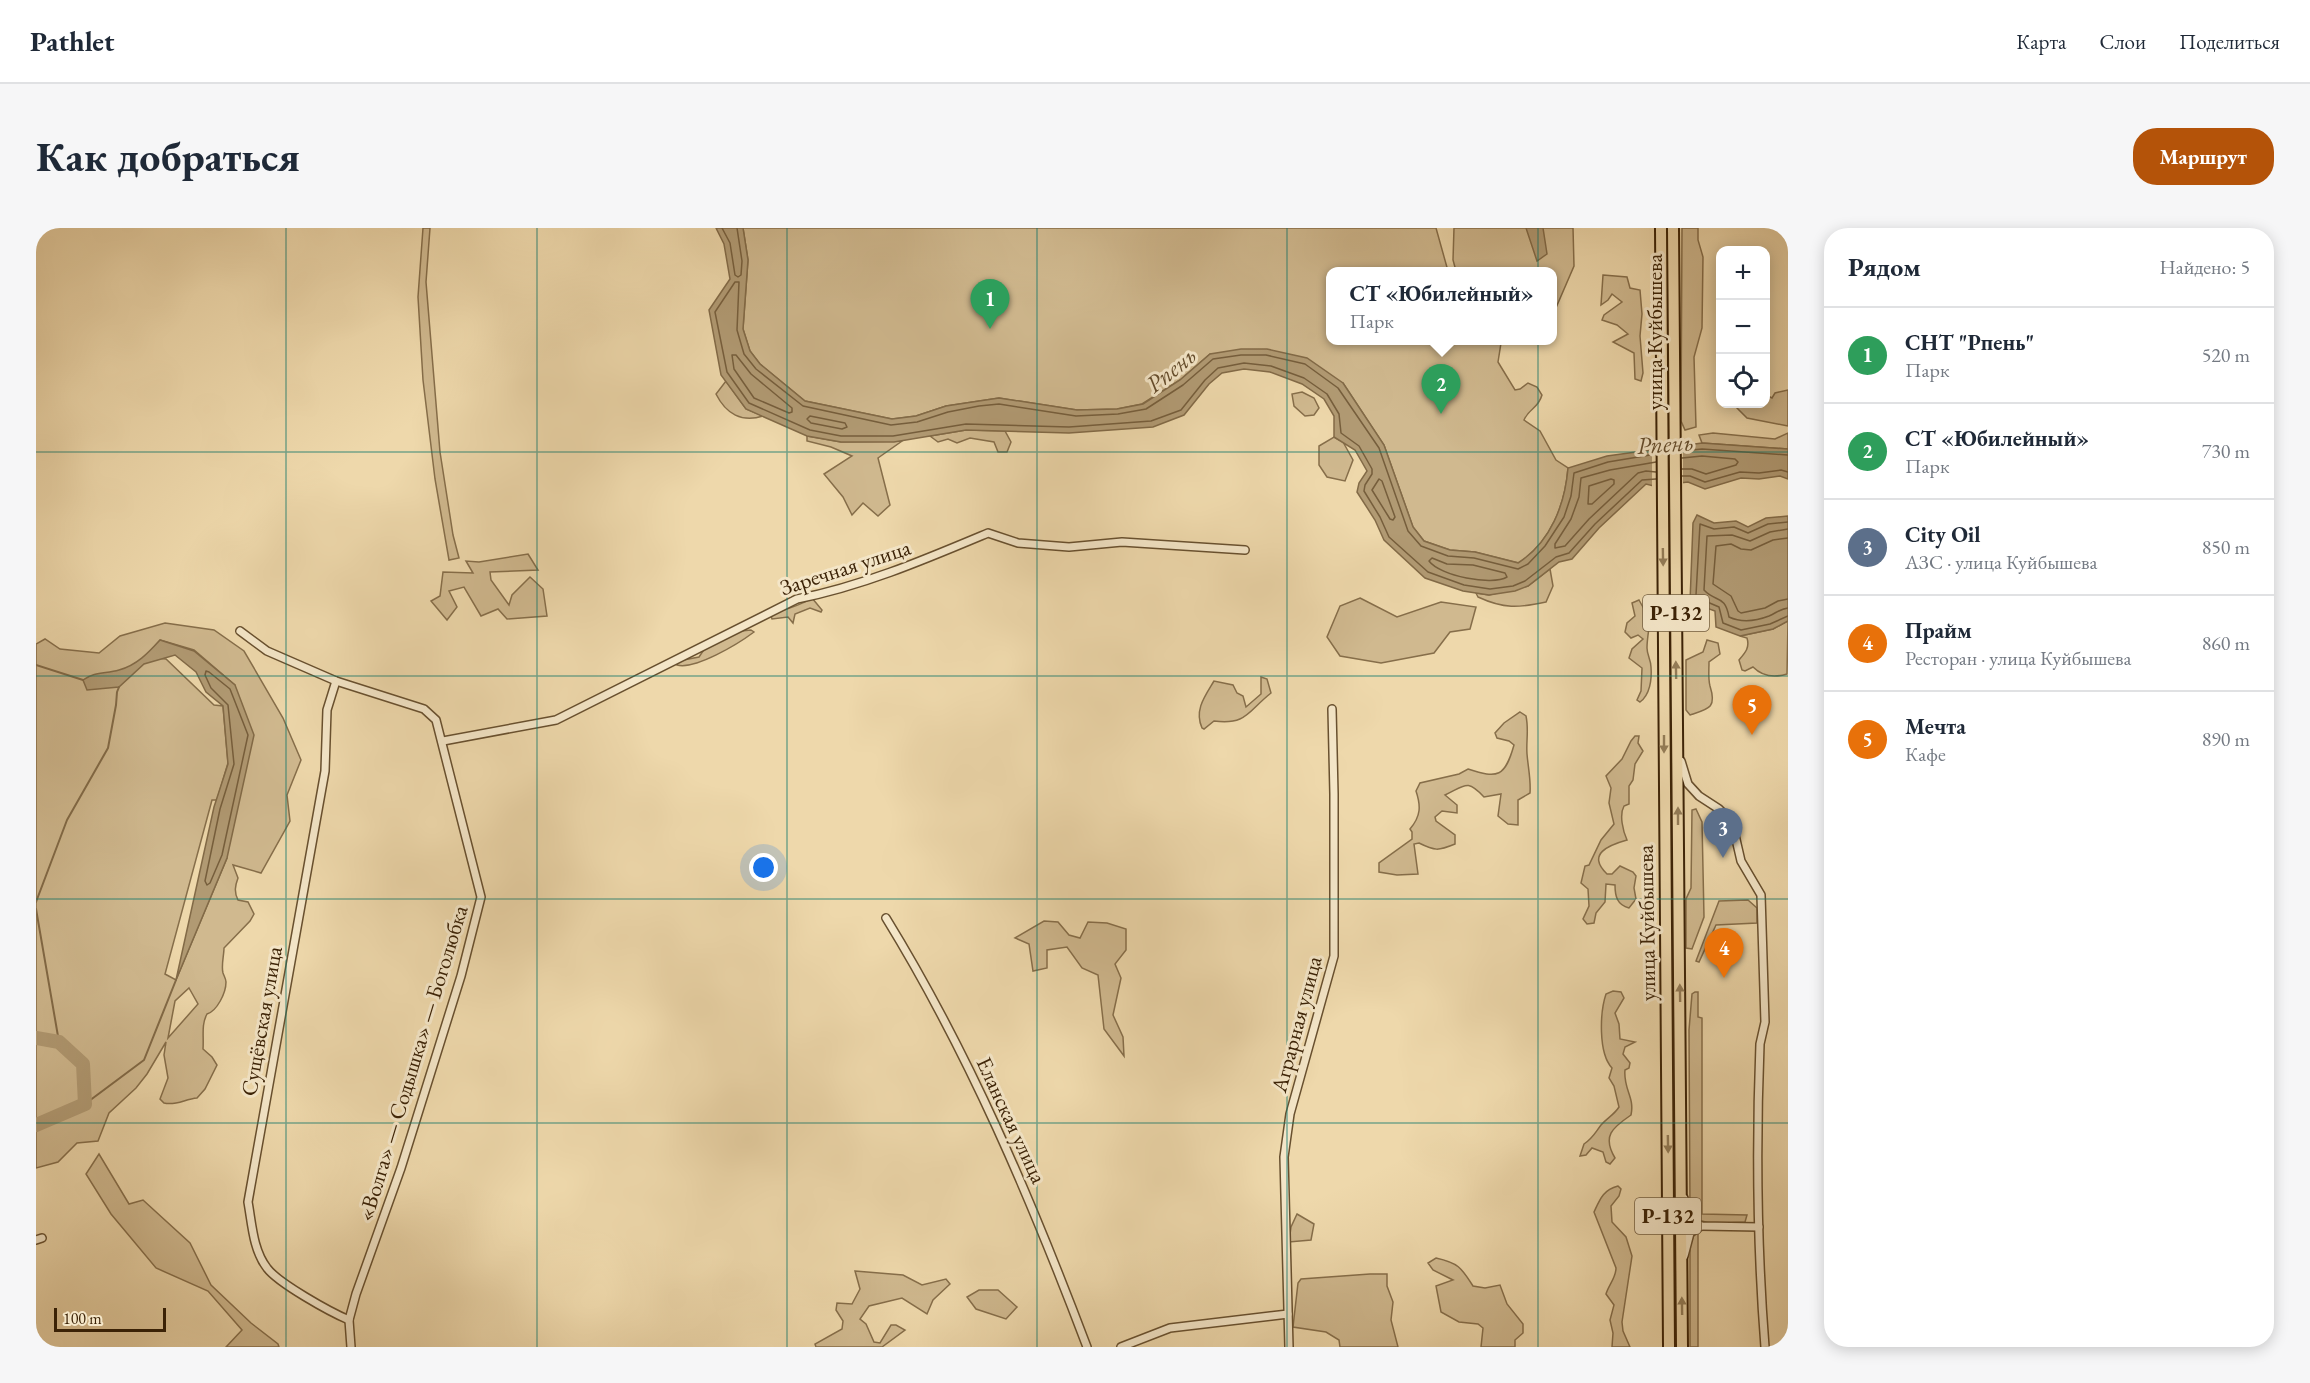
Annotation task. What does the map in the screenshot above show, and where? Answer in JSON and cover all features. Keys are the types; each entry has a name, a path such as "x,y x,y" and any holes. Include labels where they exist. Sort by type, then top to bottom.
{"highway":[{"name":"улица Куйбышева","path":"1661,228 1668,436"},
{"name":"улица Куйбышева","path":"1668,436 1673,228"},
{"name":"Р-132","path":"1668,436 1668,498"},
{"name":"улица Куйбышева","path":"1668,498 1677,729 1682,1347"},
{"name":"улица Куйбышева","path":"1668,498 1669,1347"}],"street":[{"name":"Заречная улица","path":"442,741 556,720 797,599 818,595 900,570 988,533 1018,543 1069,547 1122,542 1245,550"},
{"name":"«Волга» — Содышка» — Боголюбка","path":"240,631 267,651 336,681 424,709 436,720 482,897 461,976 395,1186 356,1294 349,1320 351,1347"},
{"name":"Сущёвская улица","path":"336,681 327,710 325,771 248,1202 256,1247 267,1269 292,1288 349,1320"},
{"name":"Аграрная улица","path":"1289,1347 1284,1157 1290,1114 1334,956 1332,709"},
{"path":"1677,729 1682,766 1688,783 1704,800 1719,809 1732,822 1741,861 1761,895 1765,1022 1760,1044 1758,1155 1760,1290 1766,1347"},
{"name":"Еланская улица","path":"886,918 925,980 991,1114 1032,1207 1088,1347"},
{"path":"1680,1169 1684,1199 1691,1221 1701,1226 1759,1227"},
{"path":"1681,1278 1690,1233 1701,1226"},
{"path":"1121,1347 1170,1328 1287,1314"}],"shaded area":[{"path":"423,228 430,228 426,282 440,452 453,535 459,558 449,560 435,479 423,380 418,297"},
{"path":"743,228 1436,228 1447,267 1326,267 1326,345 1501,345 1498,362 1515,390 1528,383 1537,387 1542,395 1524,420 1540,431 1556,460 1568,468 1560,509 1540,544 1519,563 1475,552 1450,550 1424,541 1413,527 1384,445 1343,383 1210,354 1180,380 1142,404 1117,409 1077,410 999,398 946,406 916,416 892,419 805,401 760,364 750,351 743,329 748,260"},
{"path":"1454,228 1573,228 1574,266 1557,305 1557,267 1455,267"},
{"path":"1682,228 1698,228 1698,240 1703,257 1702,328 1694,357 1696,427 1685,430 1681,421"},
{"path":"1603,275 1627,277 1630,288 1640,290 1643,373 1641,381 1635,379 1634,353 1613,342 1628,334 1617,325 1602,320 1604,315 1622,302 1612,294 1601,305"},
{"path":"726,381 746,409 763,416 748,418 730,412 716,394"},
{"path":"1788,390 1788,426 1747,418 1737,408 1770,408 1770,397 1772,398 1775,393"},
{"path":"1302,392 1314,398 1319,408 1314,415 1305,416 1294,406 1292,394"},
{"path":"966,430 1005,431 1011,442 1007,452 998,452 994,442 970,438 957,443 948,439 938,442 930,436"},
{"path":"1713,433 1775,439 1788,433 1788,449 1702,443 1699,435"},
{"path":"807,436 841,442 902,441 878,458 890,505 878,516 863,503 852,515 843,497 824,474 852,456 831,447 807,441"},
{"path":"1334,437 1343,442 1353,460 1345,481 1327,477 1319,465 1319,446"},
{"path":"528,554 538,570 490,572 491,580 509,605 512,595 530,577 543,589 547,616 507,619 498,609 481,616 464,587 449,591 457,607 447,620 431,601 440,596 443,572 473,573 466,561 479,562"},
{"path":"1550,569 1553,586 1546,602 1519,606 1496,604 1478,597 1476,593 1489,595 1528,586"},
{"path":"812,598 822,610 821,612 810,608 795,614 793,623 788,617 772,619 771,616 776,613"},
{"path":"1360,598 1397,617 1441,602 1476,607 1470,629 1450,632 1434,653 1381,663 1340,656 1327,637 1340,606"},
{"path":"1639,600 1644,609 1646,605 1650,609 1647,648 1651,664 1651,682 1640,702 1637,700 1641,691 1642,668 1629,658 1632,649 1643,639 1638,635 1631,638 1625,632 1627,623 1635,616 1632,603"},
{"path":"1788,621 1787,674 1768,675 1753,667 1742,670 1739,660 1748,642 1747,638 1740,636 1773,629"},
{"path":"165,623 214,630 244,651 283,718 301,760 287,795 290,821 261,873 233,865 238,878 235,889 238,900 248,902 254,914 224,948 222,967 226,986 220,1001 207,1014 203,1026 203,1049 217,1065 205,1089 197,1098 177,1103 168,1104 160,1099 168,1078 164,1055 166,1042 136,1088 109,1113 98,1141 77,1143 58,1162 36,1168 36,644 45,639 60,649 99,653 120,636","holes":["160,640 194,650 235,685 227,858 176,980 165,974 212,800 217,800 228,763 223,706 214,705 166,659 145,657","189,988 198,1004 168,1038 175,1001"]},
{"path":"741,631 754,632 716,655 694,664 677,665 678,661 699,657 705,648"},
{"path":"1707,640 1718,643 1720,654 1709,662 1712,703 1707,709 1690,715 1686,710 1686,660 1703,652"},
{"path":"1261,677 1267,679 1271,693 1246,716 1233,721 1214,721 1204,729 1202,728 1200,709 1214,681 1233,685 1237,693 1243,696 1246,707 1261,694"},
{"path":"1520,712 1526,716 1527,721 1530,793 1518,800 1518,825 1508,824 1498,816 1501,794 1484,797 1470,786 1462,786 1445,795 1457,805 1457,813 1442,811 1435,817 1436,821 1455,835 1455,844 1437,849 1419,843 1414,844 1418,874 1397,875 1379,872 1379,863 1412,839 1410,829 1418,815 1419,801 1416,791 1420,783 1459,774 1468,769 1487,774 1499,773 1507,764 1514,745 1497,738 1495,733 1504,723"},
{"path":"1635,736 1639,736 1638,743 1643,751 1635,764 1633,780 1629,786 1629,804 1624,806 1622,814 1627,840 1602,851 1599,861 1607,874 1612,874 1620,866 1633,872 1636,876 1634,888 1636,899 1629,908 1625,907 1618,900 1615,885 1606,884 1605,902 1596,913 1594,923 1587,924 1583,919 1589,906 1588,889 1581,883 1585,866 1589,865 1601,840 1614,824 1609,803 1611,788 1606,776 1622,759"},
{"path":"1696,809 1702,822 1704,917 1692,949 1686,948 1686,899 1691,888 1692,810"},
{"path":"1748,900 1757,908 1757,923 1716,925 1699,962 1696,961 1719,901"},
{"path":"1044,921 1058,922 1069,935 1080,938 1088,922 1107,923 1126,929 1126,950 1115,964 1121,978 1113,1015 1123,1037 1124,1056 1104,1029 1098,975 1082,968 1067,947 1047,950 1047,968 1033,971 1029,944 1015,938"},
{"path":"1613,991 1621,992 1624,998 1615,1013 1619,1024 1620,1039 1635,1042 1625,1047 1623,1054 1630,1063 1629,1068 1625,1070 1625,1077 1632,1109 1631,1115 1611,1133 1609,1144 1615,1158 1610,1164 1606,1162 1603,1152 1592,1148 1586,1155 1580,1156 1584,1144 1619,1107 1614,1086 1609,1078 1612,1068 1607,1061 1602,1043 1602,1011 1606,994"},
{"path":"1698,992 1698,1017 1702,1018 1702,1214 1747,1215 1745,1222 1706,1222 1693,1216 1690,1210 1689,1030 1692,994"},
{"path":"99,1154 129,1204 143,1200 190,1243 211,1285 279,1347 226,1347 242,1330 208,1291 156,1268 111,1214 86,1174"},
{"path":"1618,1186 1621,1189 1619,1196 1611,1206 1612,1222 1626,1237 1632,1256 1622,1322 1630,1347 1612,1347 1613,1333 1610,1320 1614,1305 1606,1294 1616,1268 1594,1212 1605,1193"},
{"path":"1297,1214 1314,1224 1311,1240 1289,1242 1291,1227"},
{"path":"1698,1233 1698,1347 1690,1347 1690,1245 1694,1235"},
{"path":"1436,1258 1458,1267 1473,1286 1485,1288 1500,1285 1507,1304 1523,1324 1523,1333 1515,1340 1515,1347 1481,1347 1483,1328 1478,1324 1459,1322 1441,1312 1436,1286 1453,1280 1433,1270 1428,1263"},
{"path":"855,1271 903,1275 922,1285 946,1279 950,1284 933,1300 927,1314 902,1298 869,1306 860,1319 866,1324 874,1342 880,1343 891,1325 905,1330 882,1347 816,1347 815,1344 842,1329 843,1321 836,1310 837,1303 852,1304 860,1289"},
{"path":"1387,1274 1387,1286 1393,1302 1391,1320 1398,1347 1340,1347 1339,1340 1326,1332 1293,1327 1298,1283 1301,1279"},
{"path":"979,1290 998,1290 1017,1307 1006,1319 976,1309 967,1297"}],"water":[{"path":"716,228 743,228 748,260 743,329 750,351 760,364 805,401 892,419 916,416 946,406 999,398 1077,410 1117,409 1143,404 1180,380 1210,354 1241,349 1267,349 1307,358 1343,383 1384,445 1413,527 1424,541 1450,550 1475,552 1518,563 1530,554 1548,533 1564,495 1568,468 1607,456 1702,443 1788,449 1788,479 1780,476 1759,479 1741,478 1705,489 1688,482 1654,486 1646,484 1599,528 1572,559 1559,562 1528,586 1515,591 1489,595 1463,591 1425,578 1384,540 1375,520 1357,492 1359,483 1367,471 1355,450 1334,437 1334,416 1324,399 1302,384 1270,372 1244,369 1222,373 1209,384 1184,415 1153,427 1069,433 966,430 894,442 841,442 807,436 746,409 721,375 709,310 730,279 724,244"},
{"path":"1526,228 1543,228 1547,254 1537,261"},
{"path":"1697,515 1714,523 1736,521 1748,527 1766,518 1788,516 1788,621 1773,629 1740,636 1716,627 1715,611 1690,602 1693,523"},
{"path":"160,640 194,651 235,685 254,735 227,858 176,980 214,807 228,764 223,706 206,692 196,672 175,655 144,664 119,687 87,690 83,680 92,675 119,670 137,662"}],"pier":[{"path":"1683,442 1683,485 1652,488 1652,446"}],"waterway":[{"path":"36,665 83,680"},
{"path":"36,902 67,820 108,748 119,687"},
{"path":"36,909 59,1042"},
{"path":"85,1104 144,1060 176,980"},
{"name":"Рпень","path":"36,1038 59,1042 83,1064 85,1104 36,1125"}],"place":[{"name":"СНТ \"Рпень\"","path":"990,329"},
{"name":"СТ «Юбилейный»","path":"1441,414"},
{"name":"Мечта","path":"1752,735"},
{"name":"City Oil","path":"1723,858"},
{"name":"Прайм","path":"1724,978"}]}
